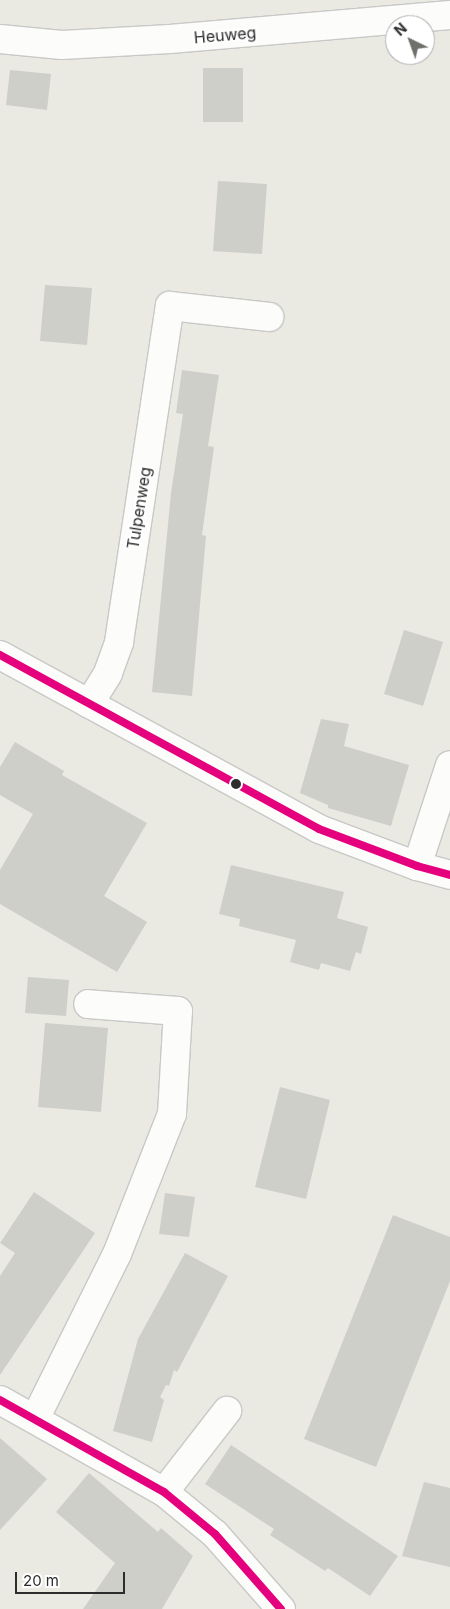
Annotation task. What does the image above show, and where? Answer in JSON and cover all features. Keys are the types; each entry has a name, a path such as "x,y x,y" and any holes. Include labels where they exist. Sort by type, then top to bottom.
{"street":[{"name":"Heuweg","path":"0,39 62,45 91,44 450,15"},
{"name":"Tulpenweg","path":"89,704 108,673 119,642 170,306 269,317"},
{"path":"0,655 319,829 416,866 450,874"},
{"path":"416,866 450,765"},
{"path":"35,1419 117,1254 172,1114 178,1012 88,1004"},
{"path":"0,1400 164,1492 215,1534 255,1576 281,1609"},
{"path":"164,1492 227,1411"}],"building":[{"path":"203,68 243,68 243,122 203,122"},
{"path":"10,70 51,74 47,110 6,105"},
{"path":"218,181 267,184 262,254 213,251"},
{"path":"45,285 92,288 87,345 40,341"},
{"path":"182,370 219,375 208,446 214,447 202,535 206,536 192,696 152,692 171,493 183,414 176,413"},
{"path":"404,630 443,642 423,706 384,694"},
{"path":"321,719 349,724 344,746 409,765 391,826 328,808 328,805 300,793"},
{"path":"15,742 64,771 62,775 147,823 104,896 147,922 117,972 0,904 0,870 33,814 0,795 0,767"},
{"path":"231,865 344,892 337,918 368,927 361,954 356,952 350,971 321,963 319,970 290,962 296,940 239,926 240,919 219,914"},
{"path":"28,977 69,980 66,1016 25,1013"},
{"path":"45,1023 108,1028 101,1112 38,1107"},
{"path":"280,1087 330,1100 306,1199 255,1187"},
{"path":"34,1192 95,1233 0,1375 0,1276 15,1253 0,1243"},
{"path":"165,1193 195,1197 189,1237 159,1234"},
{"path":"393,1215 450,1237 450,1281 376,1467 304,1439"},
{"path":"185,1253 228,1276 177,1372 174,1370 169,1386 166,1385 160,1397 164,1400 152,1442 113,1431 138,1339"},
{"path":"0,1438 47,1479 0,1530"},
{"path":"231,1445 398,1556 370,1596 328,1568 325,1571 270,1535 274,1529 205,1484"},
{"path":"89,1473 158,1532 161,1528 193,1556 162,1609 83,1609 115,1563 56,1512"},
{"path":"424,1482 450,1488 450,1567 402,1556"}],"transit line":[{"path":"0,655 319,829 417,866 450,875"},
{"path":"0,1400 164,1492 215,1534 281,1609"}]}
